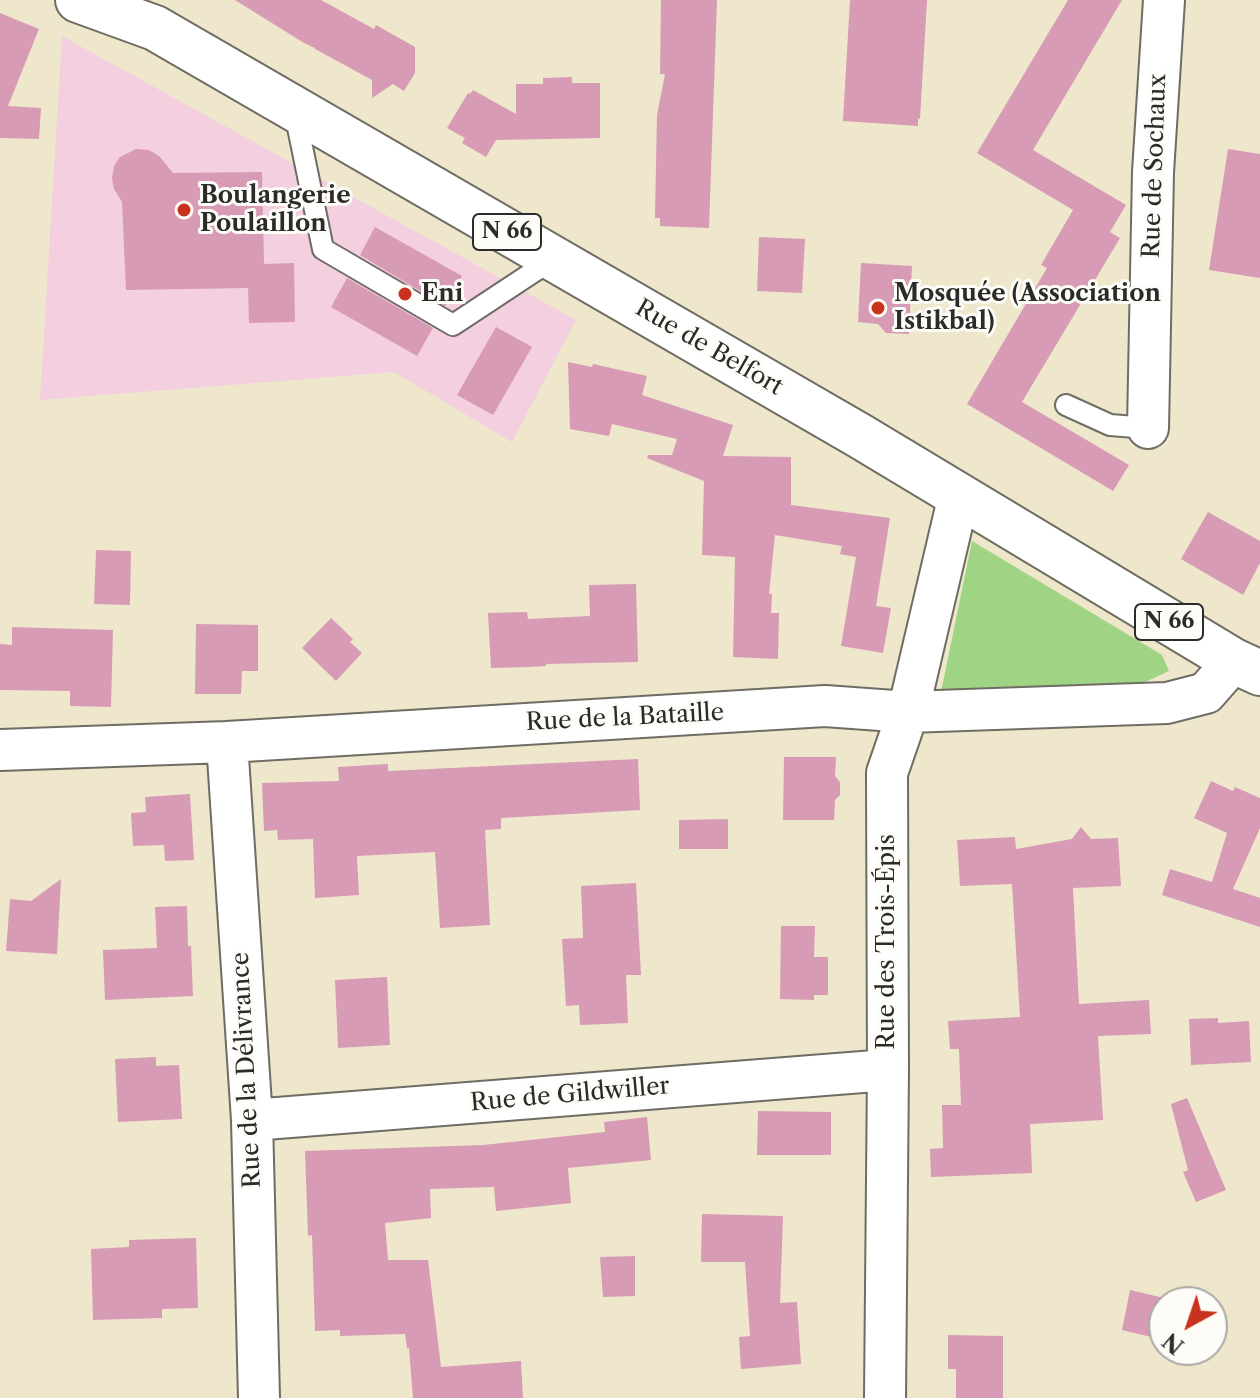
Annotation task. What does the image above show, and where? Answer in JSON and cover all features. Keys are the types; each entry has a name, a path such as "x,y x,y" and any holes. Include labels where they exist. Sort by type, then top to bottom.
{"main road":[{"name":"Rue de Belfort","path":"78,0 144,14 294,109 959,495 1247,667"}],"street":[{"name":"Rue de Sochaux","path":"1148,428 1153,172 1164,0"},
{"name":"Rue des Trois-Épis","path":"885,1398 887,773 908,712 959,495"},
{"name":"Rue de la Bataille","path":"0,750 227,742 825,706 908,712 1167,703 1206,693 1247,667"},
{"name":"Rue de la Délivrance","path":"227,742 252,1120 259,1398"},
{"name":"Rue de Gildwiller","path":"252,1120 888,1070"}],"lane":[{"path":"294,109 323,249 453,325 553,259"},
{"path":"1066,405 1110,425 1148,428"}],"shaded area":[{"path":"62,36 576,320 512,442 394,372 40,400"}],"green space":[{"path":"972,541 1162,655 1169,671 1145,682 940,697"}],"building":[{"path":"235,0 321,0 415,47 415,73 404,91 393,84 372,98 372,80"},
{"path":"661,0 717,0 709,228 660,226 660,218 655,218 657,115 665,74 660,74"},
{"path":"850,0 927,0 918,126 843,121"},
{"path":"1068,0 1122,0 1033,150 1126,205 1110,232 1120,238 1022,402 1129,465 1113,491 967,404 1047,268 1041,265 1073,210 977,153"},
{"path":"0,13 39,29 8,106 41,108 39,139 0,138"},
{"path":"572,77 572,83 600,83 600,138 496,140 486,157 462,143 465,138 447,128 468,93 473,90 516,114 516,84 543,84 543,78"},
{"path":"136,149 154,153 173,173 262,172 264,264 294,263 295,322 249,323 248,288 126,290 122,202 112,178 114,166 120,157"},
{"path":"1228,149 1260,154 1260,278 1209,270"},
{"path":"375,227 462,276 445,306 360,255"},
{"path":"759,237 805,239 802,293 757,291"},
{"path":"861,263 912,266 909,334 886,333 878,324 858,322"},
{"path":"347,278 433,328 417,356 331,307"},
{"path":"496,327 532,347 493,415 457,395"},
{"path":"568,362 647,376 642,395 733,425 723,456 791,457 791,505 890,518 876,606 891,608 883,653 841,646 856,557 840,554 842,546 775,535 769,594 772,594 771,613 779,613 778,659 733,657 735,557 702,555 704,481 647,458 648,455 672,455 677,439 612,424 609,436 570,429"},
{"path":"1208,512 1260,541 1260,563 1243,595 1181,559"},
{"path":"96,550 131,551 130,605 94,604"},
{"path":"636,584 638,662 491,668 488,613 527,612 528,619 590,616 589,585"},
{"path":"331,618 353,639 350,642 362,653 336,681 302,648"},
{"path":"196,624 258,625 258,671 242,671 241,694 195,694"},
{"path":"12,627 113,630 111,707 70,706 70,691 0,690 0,644 12,645"},
{"path":"784,757 836,757 835,776 840,782 840,795 835,800 834,820 783,820"},
{"path":"638,759 640,810 501,818 501,829 485,830 490,925 440,928 435,852 357,856 359,895 315,898 313,839 278,840 277,830 264,831 262,783 339,781 338,767 388,764 388,771"},
{"path":"1211,781 1260,798 1260,828 1233,889 1260,898 1260,927 1162,895 1170,869 1212,882 1227,833 1194,818"},
{"path":"190,794 194,860 165,861 164,845 133,846 131,813 146,812 145,797"},
{"path":"728,819 728,849 679,849 679,820"},
{"path":"1081,827 1091,839 1118,838 1121,886 1073,888 1079,1004 1149,1000 1151,1034 1098,1036 1103,1120 1030,1124 1032,1173 931,1177 930,1149 943,1148 942,1105 961,1105 959,1049 950,1049 948,1021 1020,1017 1012,884 960,886 957,840 1015,837 1016,849 1072,839"},
{"path":"61,879 57,954 6,951 10,899 31,901"},
{"path":"636,883 641,975 626,975 628,1023 580,1025 579,1005 566,1006 562,939 583,938 581,886"},
{"path":"187,906 193,996 105,1000 103,950 157,948 155,907"},
{"path":"781,926 815,926 814,957 828,957 828,995 814,995 814,1000 780,999"},
{"path":"387,977 390,1045 338,1048 335,980"},
{"path":"1218,1018 1218,1023 1249,1021 1251,1062 1191,1065 1189,1019"},
{"path":"156,1057 156,1066 179,1065 182,1119 118,1122 115,1059"},
{"path":"1187,1098 1226,1190 1196,1202 1183,1172 1188,1170 1171,1104"},
{"path":"758,1111 831,1112 831,1155 757,1155"},
{"path":"647,1117 651,1160 568,1168 571,1203 496,1211 494,1187 430,1189 431,1218 385,1223 388,1260 428,1260 441,1367 521,1361 523,1398 413,1398 405,1334 340,1336 340,1330 315,1331 305,1151 483,1145 605,1132 604,1122"},
{"path":"702,1214 783,1216 780,1303 797,1302 801,1364 741,1369 739,1337 750,1336 745,1262 701,1262"},
{"path":"196,1238 198,1308 162,1309 162,1318 93,1320 91,1249 129,1247 129,1240"},
{"path":"635,1256 635,1296 603,1297 600,1257"},
{"path":"1130,1290 1148,1294 1148,1336 1122,1330"},
{"path":"948,1335 1003,1336 1003,1398 956,1398 956,1369 948,1369"}],"place":[{"name":"Boulangerie Poulaillon","path":"184,210"},
{"name":"Eni","path":"405,294"},
{"name":"Mosquée (Association Istikbal)","path":"878,308"}]}
